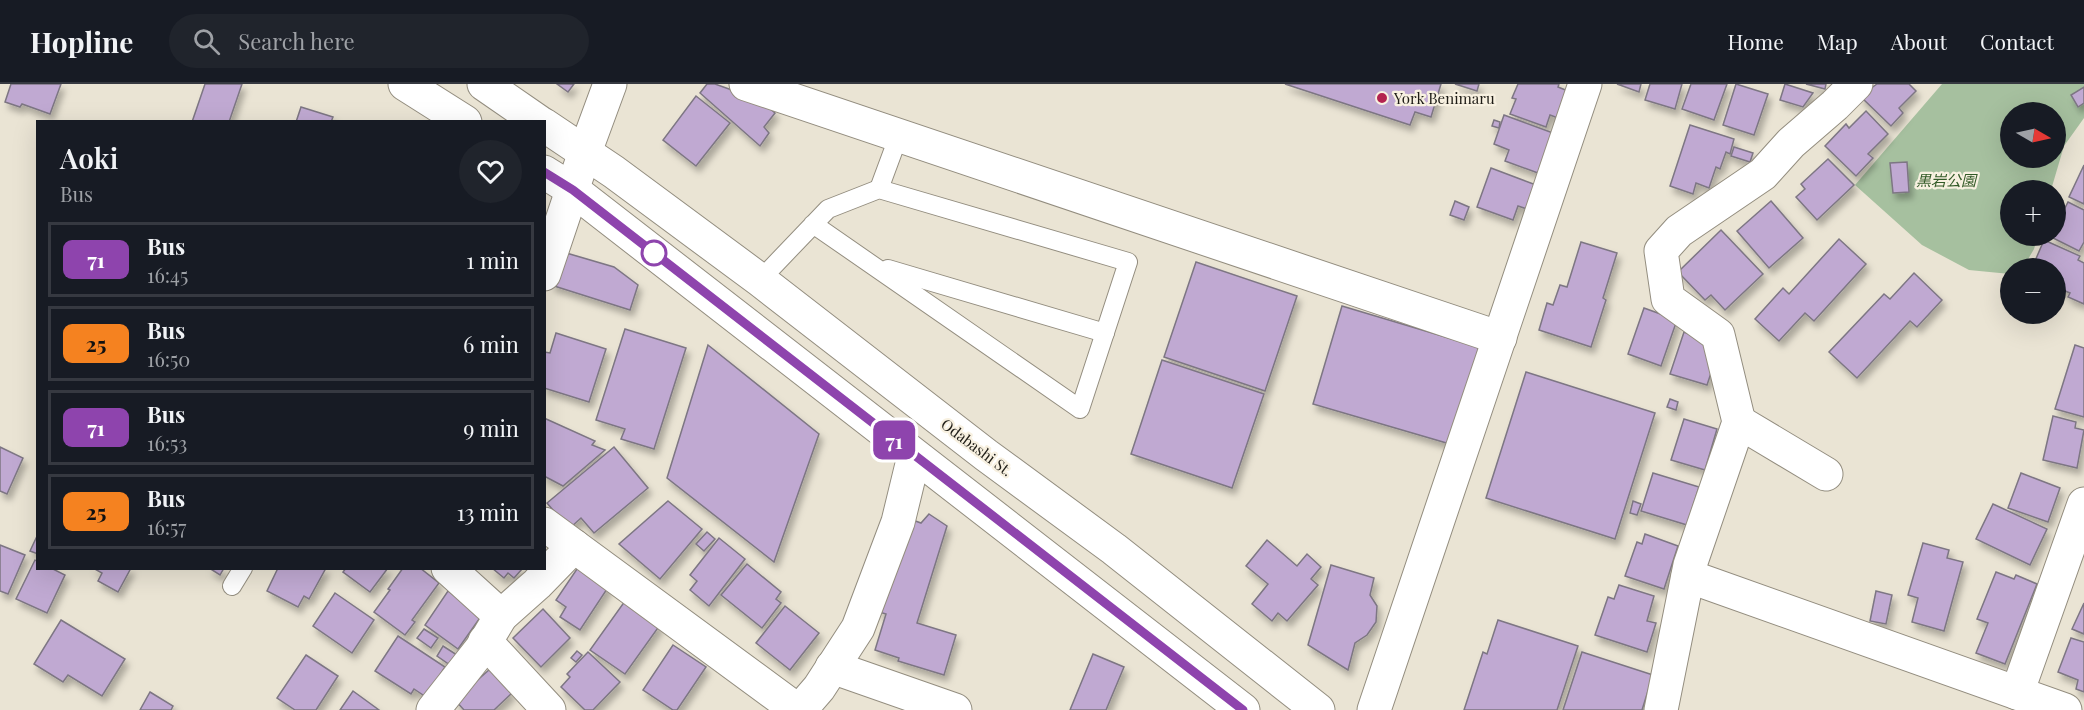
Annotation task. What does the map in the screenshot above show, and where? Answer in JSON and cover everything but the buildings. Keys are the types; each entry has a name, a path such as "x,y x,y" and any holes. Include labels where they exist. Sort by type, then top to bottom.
{"street":[{"path":"405,84 462,120"},
{"path":"484,84 537,120"},
{"path":"546,268 610,84"},
{"path":"746,84 1500,338"},
{"path":"1374,710 1585,84"},
{"path":"1661,710 1688,576 1739,422 1718,336 1668,299 1661,251 1679,231 1763,174 1791,143 1856,84"},
{"name":"Odabashi St.","path":"546,126 585,152 760,280 986,455 1114,549 1318,710"},
{"path":"546,173 573,190 1243,710"},
{"path":"1739,422 1826,474"},
{"path":"546,525 798,710 819,688 858,628 898,522 914,456"},
{"path":"2017,693 2084,504"},
{"path":"433,710 493,629 574,546"},
{"path":"449,570 549,710"},
{"path":"1688,576 2065,710"},
{"path":"832,668 955,710"}],"lane":[{"path":"879,189 898,135"},
{"path":"760,280 813,224 828,209 879,189 1128,262 1080,409 813,224"},
{"path":"872,264 1105,333"},
{"path":"231,586 242,570"}],"green space":[{"name":"黒岩公園","path":"1942,84 2084,84 2084,118 2066,143 2066,102 2000,102 2000,168 2058,168 2054,180 2000,180 2000,246 2035,246 2029,258 2000,258 2000,273 1969,270 1922,245 1855,185"}],"bus line":[{"name":"71","path":"546,173 573,190 1243,710"}],"place":[{"name":"York Benimaru","path":"1382,98"}]}
